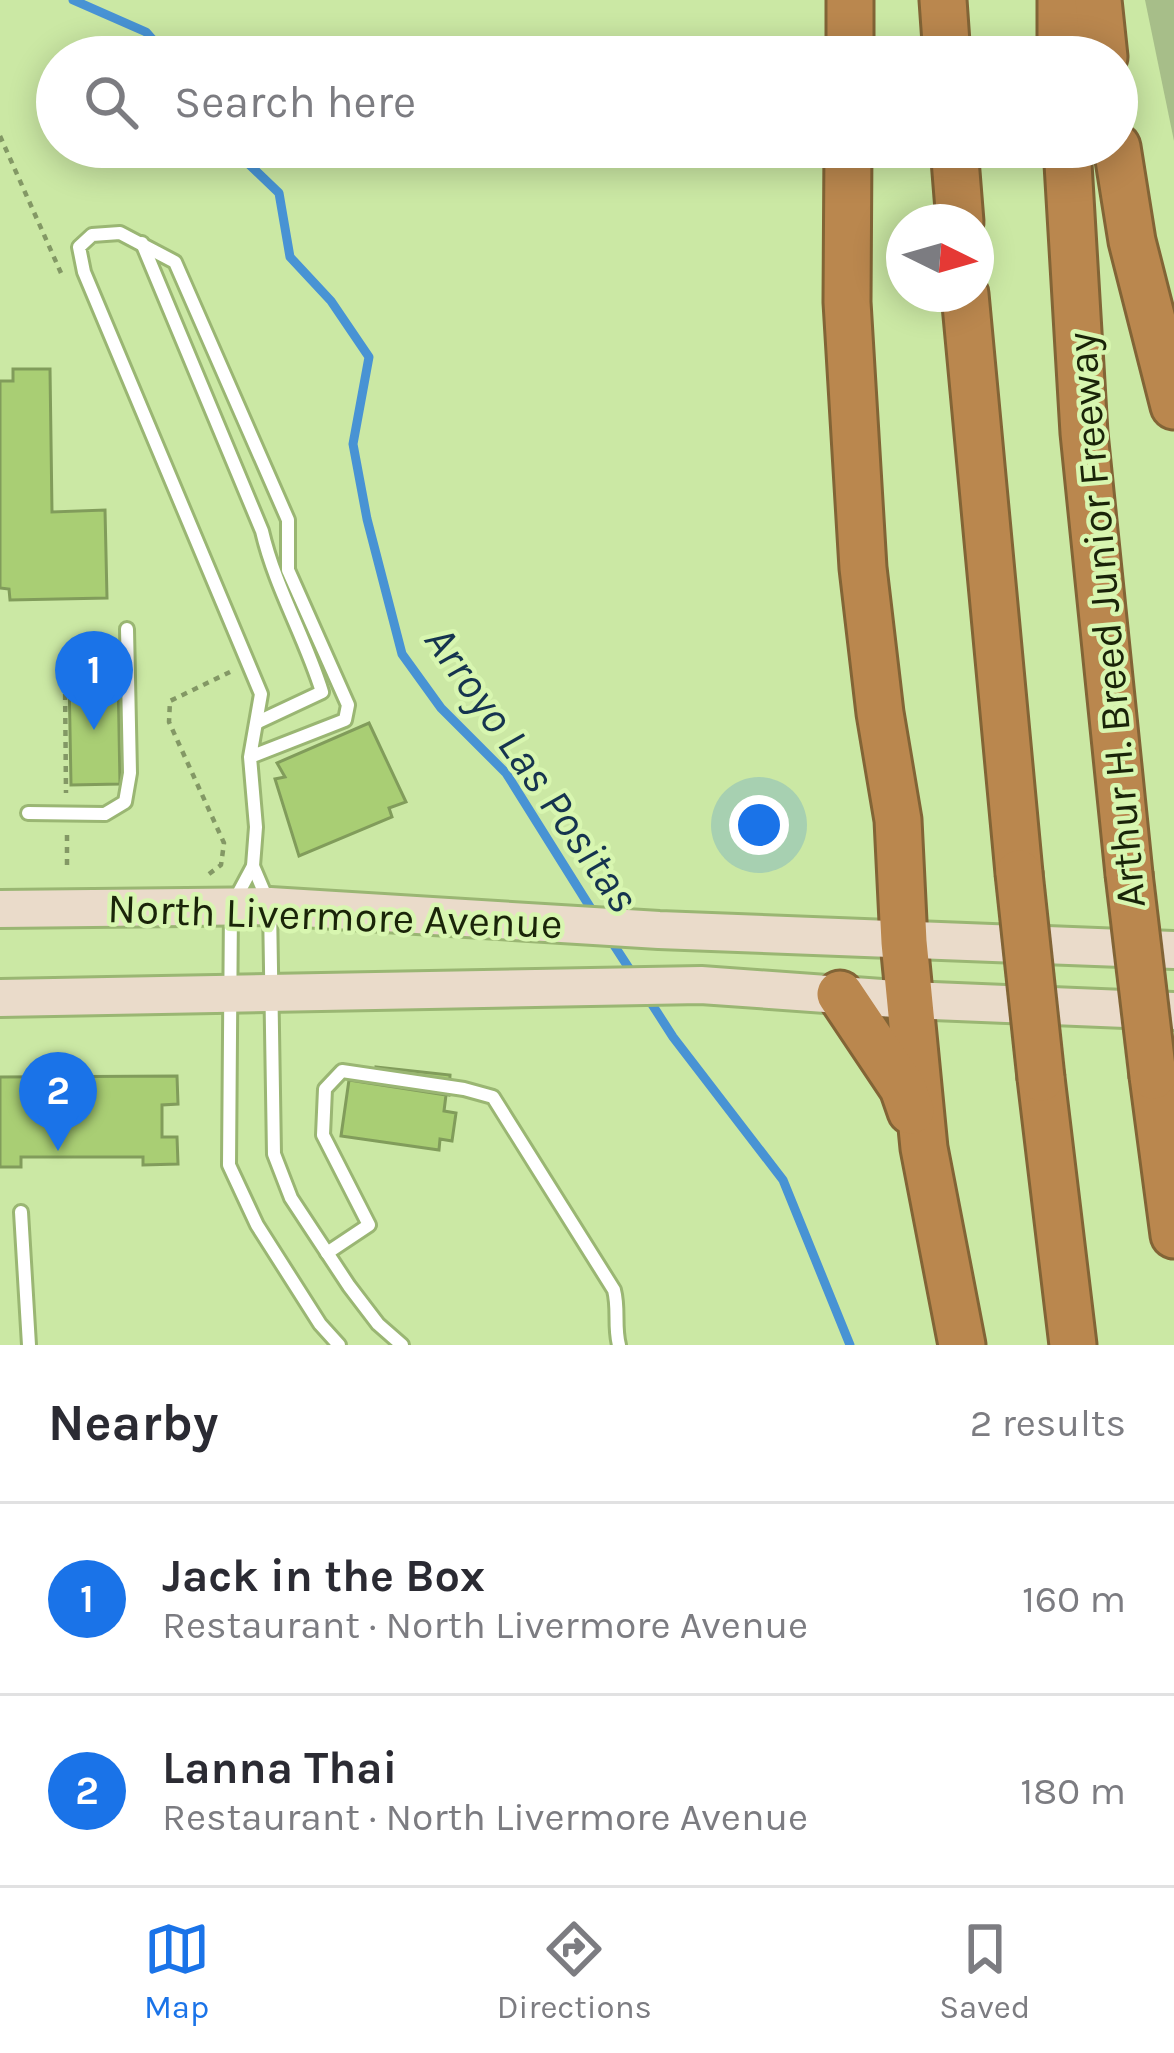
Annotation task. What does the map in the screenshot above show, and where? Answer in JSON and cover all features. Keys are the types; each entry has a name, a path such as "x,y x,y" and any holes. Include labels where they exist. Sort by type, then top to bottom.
{"highway":[{"path":"850,0 850,36"},
{"path":"944,0 946,36"},
{"path":"1061,0 1061,36"},
{"path":"1098,0 1102,36"},
{"path":"848,168 853,427 880,713 898,820 904,942 924,1148 962,1345"},
{"path":"956,168 959,204"},
{"name":"Arthur H. Breed Junior Freeway","path":"1068,168 1084,433 1129,874 1174,1235"},
{"path":"1120,168 1132,241 1174,406"},
{"path":"967,312 1019,873 1072,1345"},
{"path":"840,994 903,1088 924,1148"}],"main road":[{"name":"North Livermore Avenue","path":"0,909 270,906 904,942 1174,950"},
{"name":"North Livermore Avenue","path":"0,998 701,986 1174,1011"}],"lane":[{"path":"250,757 345,720 349,704 288,570 288,520 175,262 120,233 92,235 79,247 84,272 261,694 250,757 254,866 270,906 274,1154 291,1198 327,1253 378,1324 402,1345"},
{"path":"141,242 262,531 268,558 310,652 322,692 257,722"},
{"path":"28,813 105,814 117,809 129,790 127,629"},
{"path":"254,866 231,907 229,1165 256,1225 320,1324 339,1345"},
{"path":"327,1253 369,1225 323,1136 325,1089 342,1071 464,1088 493,1097 614,1290 619,1345"},
{"path":"21,1212 28,1345"}],"path":[{"path":"0,136 68,287"},
{"path":"204,879 221,865 224,843 169,722 170,701 235,669"},
{"path":"65,682 67,865"}],"green space":[{"path":"1145,0 1174,0 1174,141"}],"building":[{"path":"13,369 50,369 52,512 105,510 107,598 10,600 9,589 0,588 0,381 13,381"},
{"path":"118,674 120,784 71,785 69,675"},
{"path":"369,723 406,802 389,808 392,817 299,856 275,779 285,777 277,763"},
{"path":"376,1067 450,1075 449,1095 375,1084"},
{"path":"177,1076 178,1104 162,1105 162,1137 177,1137 178,1164 143,1165 143,1157 21,1157 21,1167 0,1167 0,1077"},
{"path":"349,1080 446,1095 444,1111 456,1113 452,1141 440,1139 439,1150 341,1136"}],"waterway":[{"name":"Arroyo Las Positas","path":"73,0 150,36"},
{"name":"Arroyo Las Positas","path":"253,168 279,193 290,257 331,301 369,357 353,444 402,654 441,708 506,773 595,915"},
{"name":"Arroyo Las Positas","path":"610,939 634,976"},
{"name":"Arroyo Las Positas","path":"646,995 783,1180 850,1345"}],"place":[{"name":"Jack in the Box","path":"94,730"},
{"name":"Lanna Thai","path":"58,1151"}]}
